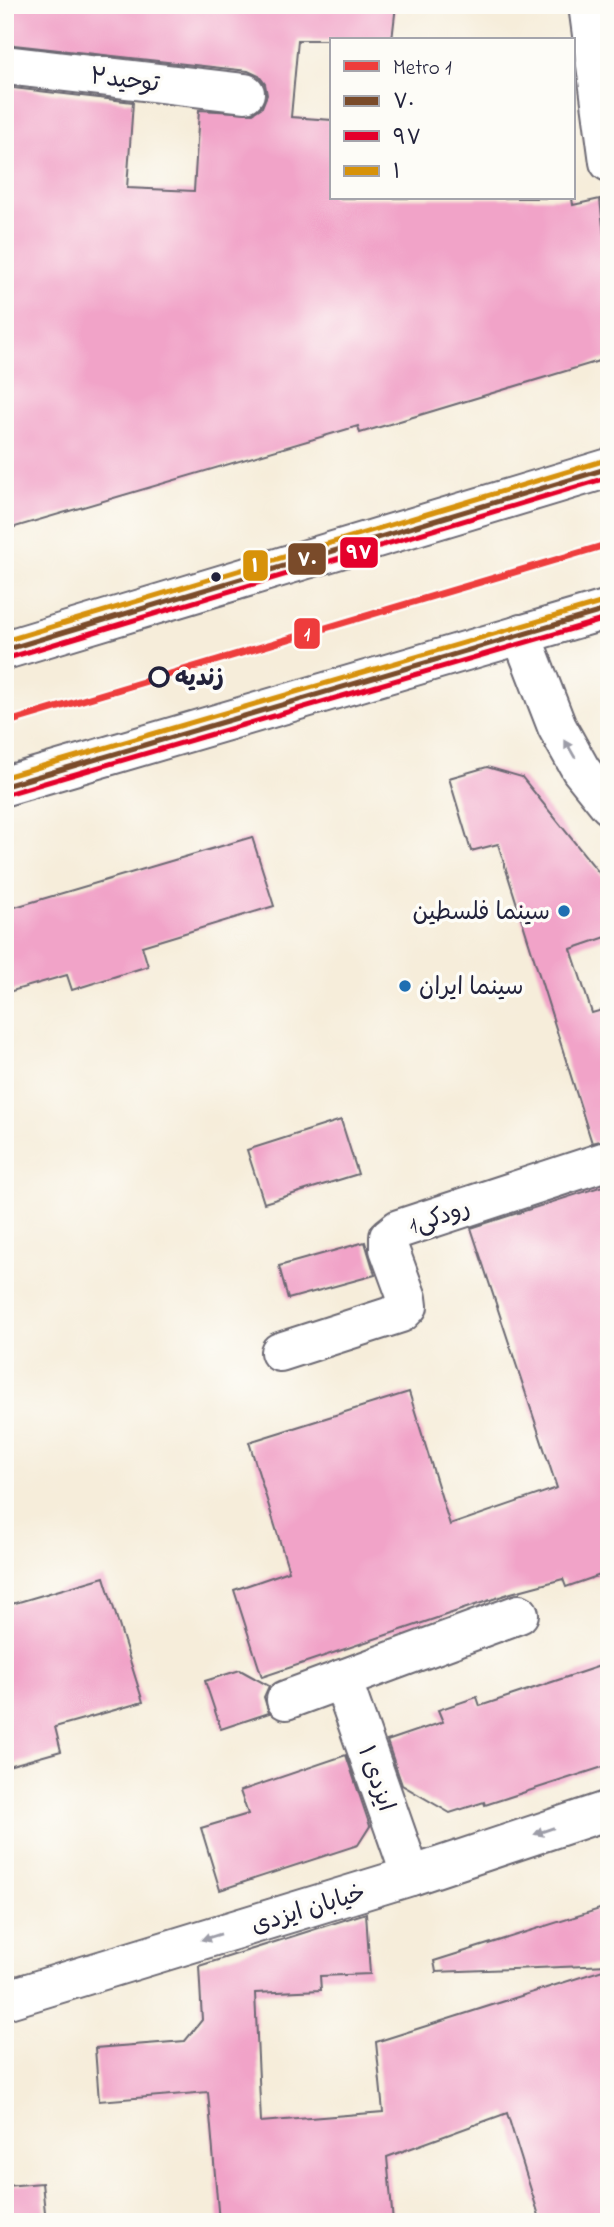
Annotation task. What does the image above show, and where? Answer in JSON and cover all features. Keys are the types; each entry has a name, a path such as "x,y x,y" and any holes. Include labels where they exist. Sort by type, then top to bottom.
{"street":[{"path":"588,5 609,162"},
{"name":"توحید۲","path":"5,65 245,93"},
{"path":"5,650 609,468"},
{"path":"5,786 609,609"},
{"path":"521,634 557,727 581,770 609,805"},
{"name":"1رودکی","path":"280,1352 401,1313 408,1306 389,1249 389,1237 399,1229 609,1160"},
{"path":"285,1700 519,1614"},
{"name":"ایزدی ۱","path":"342,1679 411,1876"},
{"name":"خیابان ایزدی","path":"5,2000 411,1876 609,1810"}],"building":[{"path":"5,5 396,5 392,38 298,40 291,117 330,120 330,200 572,200 573,205 600,199 609,281 609,358 360,433 358,426 5,530 5,87 133,102 127,188 194,191 199,110 253,113 262,107 267,95 265,84 259,76 248,71 5,44"},
{"path":"487,767 522,777 609,885 609,936 571,949 592,1013 609,1008 609,1139 592,1143 498,844 471,851 449,778"},
{"path":"252,837 274,906 142,946 148,966 72,990 67,975 5,993 5,910"},
{"path":"341,1120 358,1174 264,1203 247,1150"},
{"path":"609,1184 609,1572 566,1587 563,1579 511,1593 262,1677 234,1590 289,1571 249,1442 409,1392 450,1525 557,1488 471,1228"},
{"path":"365,1242 375,1275 288,1299 279,1266"},
{"path":"104,1577 143,1702 55,1727 61,1751 5,1767 5,1606"},
{"path":"609,1663 609,1765 485,1805 484,1802 450,1813 402,1785 387,1741 443,1722 438,1710 477,1697 480,1706"},
{"path":"240,1670 269,1686 264,1697 269,1713 221,1729 205,1681"},
{"path":"346,1755 370,1826 358,1845 220,1890 201,1828 248,1814 240,1791"},
{"path":"609,1906 609,1965 436,1972 434,1961"},
{"path":"366,1913 370,1974 320,1976 321,1990 255,1993 261,2122 383,2112 376,2042 609,1968 609,2222 541,2222 507,2113 387,2157 393,2222 219,2222 208,2092 99,2101 95,2048 185,2041 202,2020 199,1966"},
{"path":"42,2183 46,2222 5,2222 5,2186"}],"metro line":[{"name":"1","path":"5,723 609,544"}],"transit line":[{"name":"۱","path":"5,641 606,460"},
{"name":"۷۰","path":"5,650 609,468"},
{"name":"۹۷","path":"8,658 609,477"},
{"name":"۱","path":"5,777 607,601"},
{"name":"۷۰","path":"5,786 609,609"},
{"name":"۹۷","path":"7,794 609,618"}],"place":[{"name":"زندیه","path":"159,677"},
{"name":"سینما فلسطین","path":"564,911"},
{"name":"سینما ایران","path":"405,986"}]}
